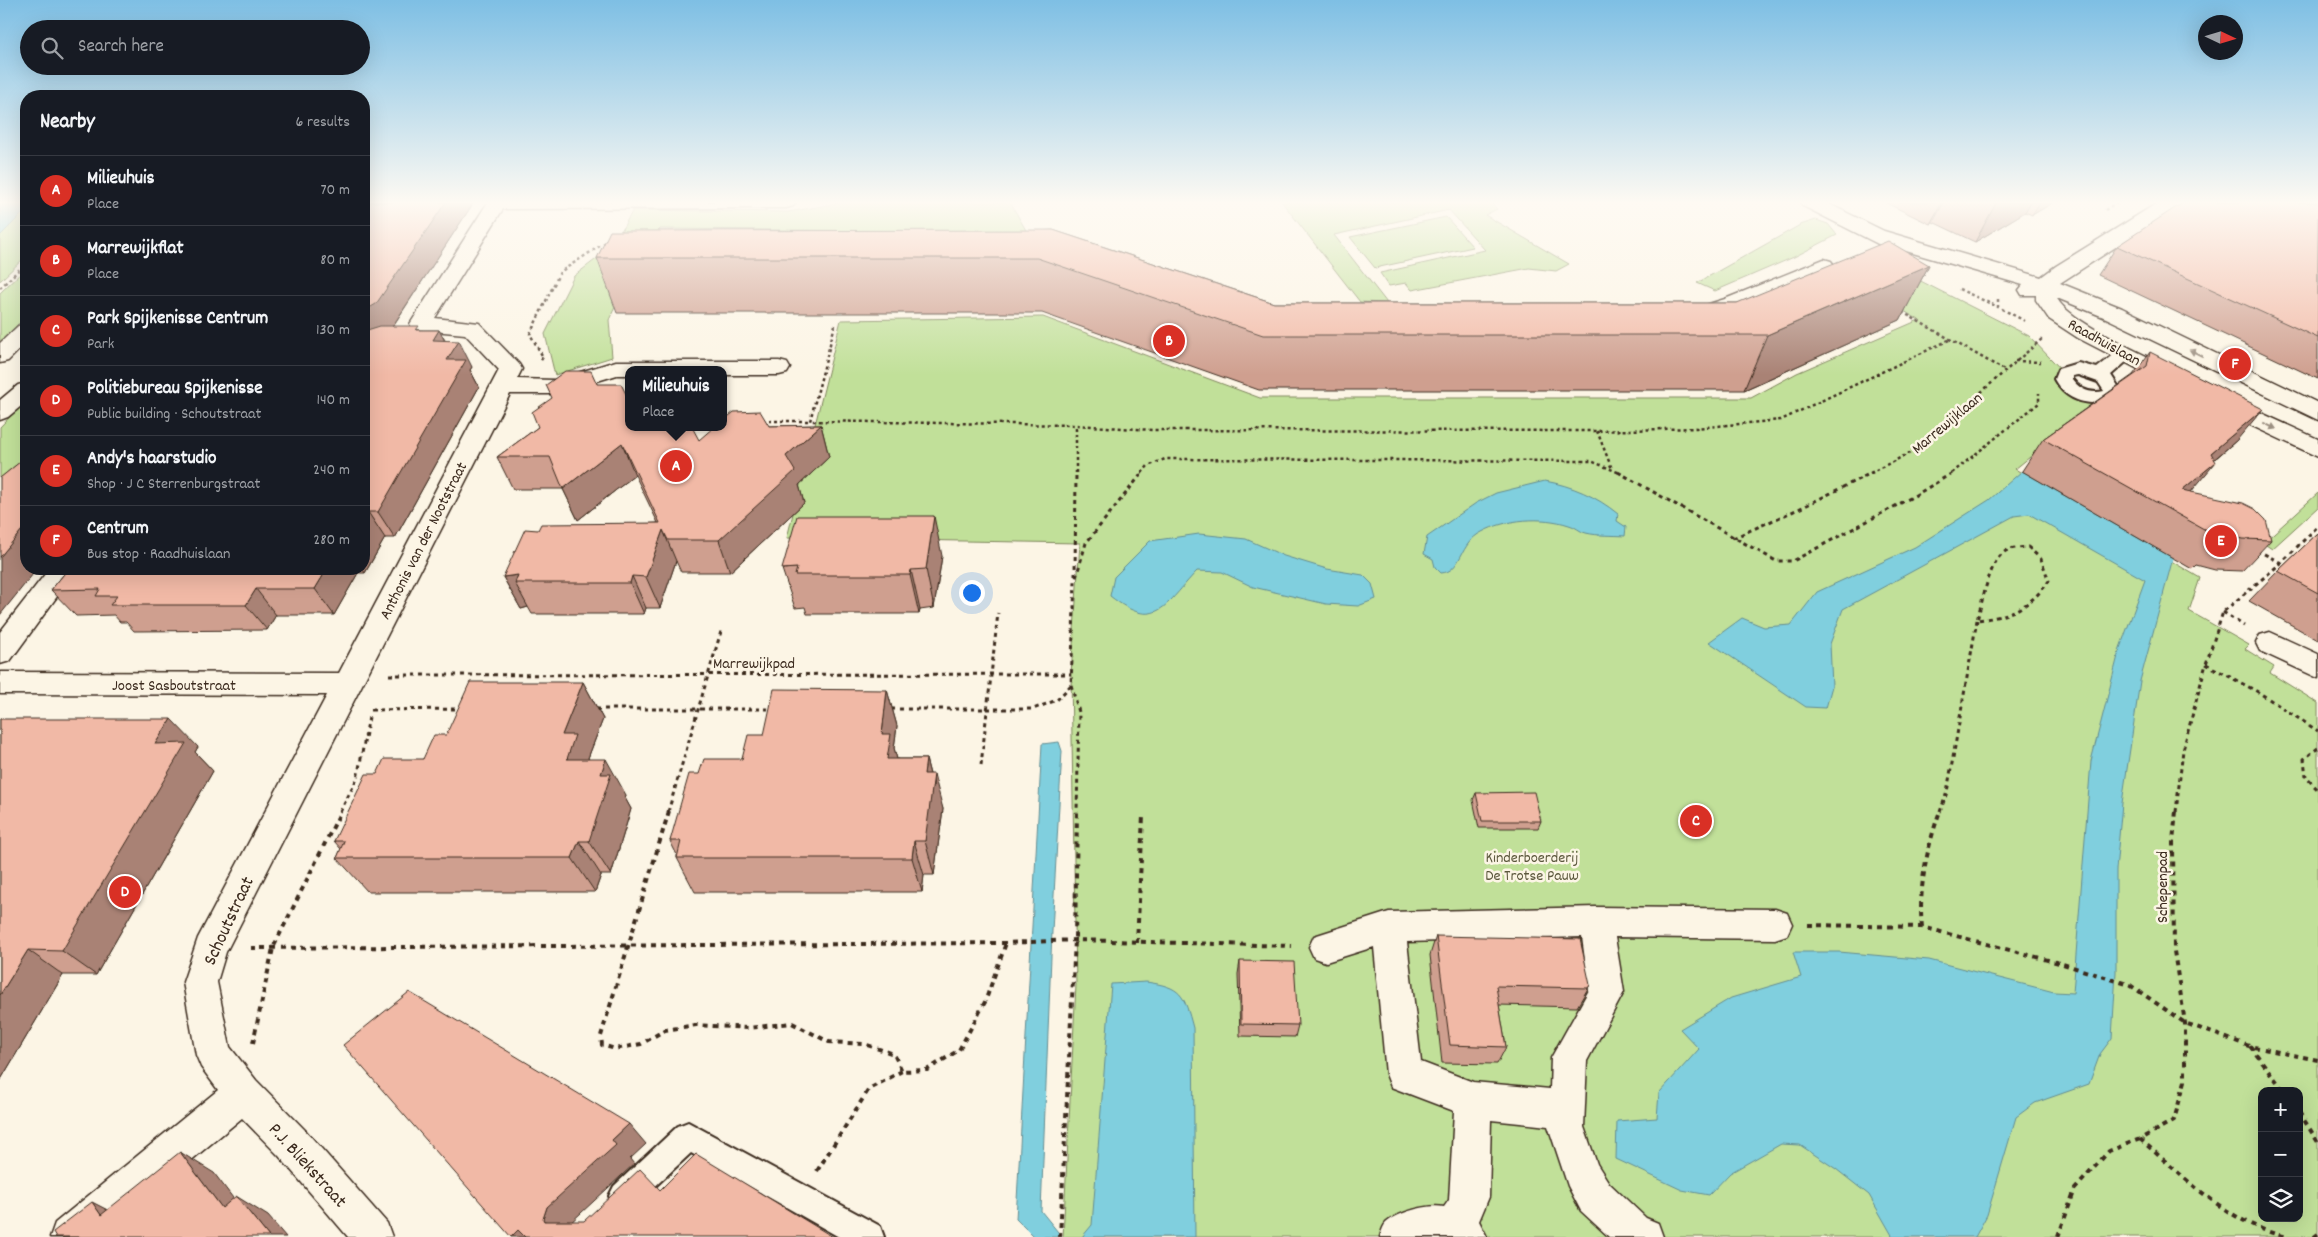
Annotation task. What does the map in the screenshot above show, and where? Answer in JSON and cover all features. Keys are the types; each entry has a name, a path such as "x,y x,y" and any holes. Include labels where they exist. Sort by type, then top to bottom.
{"street":[{"path":"458,260 412,329 471,328 513,380 555,387 616,368 625,368"},
{"path":"1925,260 1961,278 2034,302 2053,323"},
{"path":"1959,260 2045,285"},
{"path":"1999,289 2029,290 2045,285 2079,260"},
{"path":"1684,318 1733,304 1824,266"},
{"name":"Raadhuislaan","path":"2318,412 2114,313 2045,285 2053,323 2086,333 2318,450"},
{"path":"0,356 20,337"},
{"path":"727,368 779,368"},
{"name":"Anthonis van der Nootstraat","path":"341,698 513,380"},
{"path":"0,412 20,395"},
{"path":"0,653 59,575"},
{"path":"2270,643 2318,668"},
{"name":"Joost Sasboutstraat","path":"0,683 341,698"},
{"name":"Schoutstraat","path":"242,1093 214,1055 200,982 210,948 341,698"},
{"path":"1596,922 1608,992 1569,1058 1565,1108 1566,1127 1581,1173 1595,1197 1635,1235"},
{"path":"1326,947 1389,927 1596,922 1775,924"},
{"path":"1389,927 1404,1074 1473,1100 1565,1108"},
{"path":"70,1237 242,1093"},
{"name":"P.J. Bliekstraat","path":"242,1093 292,1142 373,1237"},
{"path":"1399,1237 1415,1228 1433,1224 1461,1232 1463,1214 1470,1197 1473,1100"}],"lane":[{"path":"2099,375 2126,354"},
{"path":"602,1217 688,1136 869,1237"}],"path":[{"path":"513,380 543,357 530,334 560,272 579,260"},
{"path":"0,288 20,269"},
{"path":"1901,311 2006,371"},
{"name":"Marrewijklaan","path":"1732,538 1804,507 1914,451 2006,371 2053,323"},
{"path":"810,421 835,325"},
{"path":"762,421 1076,425 1152,430 1596,431 1696,428 1781,420 1949,340"},
{"path":"2040,370 2040,362 2048,357"},
{"path":"1075,581 1086,543 1148,466 1165,460 1591,461 1613,470 1776,561 1792,561 1914,496 1951,474 2039,403 2039,386"},
{"path":"1060,1237 1075,940 1079,712 1071,685 1071,674 1075,581 1076,425"},
{"path":"1596,431 1613,470"},
{"name":"Schepenpad","path":"2058,1237 2075,1190 2109,1151 2140,1138 2174,1120 2185,1081 2185,1023 2174,952 2173,842 2183,750 2206,664 2223,612 2281,563 2318,526"},
{"path":"1922,928 1921,897 1933,831 1948,792 1977,620 1993,567 2001,554 2012,548 2028,547 2041,559 2049,581 2038,598 2002,618 1977,620"},
{"path":"2256,550 2281,563"},
{"path":"981,765 998,613"},
{"path":"722,628 602,1036 602,1045 615,1049 641,1044 665,1030 696,1025 749,1028 792,1023 829,1042 864,1044 894,1054 902,1071"},
{"path":"2206,664 2258,692 2318,731"},
{"name":"Marrewijkpad","path":"385,675 1071,674"},
{"path":"881,709 1033,709 1057,700 1071,685"},
{"path":"341,698 371,710 460,709"},
{"path":"589,709 775,709"},
{"path":"242,1093 274,948 357,779 371,710"},
{"path":"2318,748 2304,759 2306,777 2318,790"},
{"path":"1137,943 1143,816"},
{"path":"1775,924 1922,928 2073,967 2130,985 2185,1023 2249,1046 2318,1060"},
{"path":"210,948 476,948 630,944 1006,943 1075,940 1326,947"},
{"path":"799,1198 869,1089 902,1071 927,1070 959,1050 985,1002 1006,943"},
{"path":"2249,1046 2281,1087"},
{"path":"2303,1118 2318,1142"},
{"path":"2140,1138 2215,1202 2235,1215 2287,1237"},
{"path":"2314,1237 2318,1234"}],"green space":[{"path":"0,260 20,260 20,262 0,281"},
{"path":"595,260 640,260 628,279 609,320 612,357 555,375 545,334 574,276"},
{"path":"1327,260 1353,260 1387,303 1360,302"},
{"path":"1368,260 1414,260 1375,268"},
{"path":"1441,260 1562,260 1569,264 1556,271 1529,268 1412,290 1406,283 1389,286 1380,273"},
{"path":"1738,260 1788,260 1715,291 1697,283"},
{"name":"Kinderboerderij De Trotse Pauw","path":"1895,268 2029,336 2095,405 2015,469 2200,578 2189,611 2249,645 2245,649 2274,667 2270,673 2318,703 2318,1237 1063,1237 1076,985 1071,674 1080,543 787,538 841,320 1043,317 1260,398 1751,398 1797,373 1919,320 1864,287"},
{"path":"20,274 20,322 0,342 0,293"},
{"path":"20,406 20,462 0,478 0,427"},
{"path":"2318,493 2318,507 2272,549 2263,543"}],"water":[{"path":"2022,471 2173,558 2140,681 2122,803 2116,870 2116,972 2112,1038 2100,1054 2089,1084 2035,1103 2016,1117 1987,1215 1975,1237 1893,1237 1869,1195 1836,1169 1800,1145 1781,1144 1730,1173 1709,1195 1682,1190 1616,1159 1617,1121 1657,1118 1659,1093 1699,1049 1680,1029 1731,998 1801,977 1793,952 1839,952 1929,960 2054,992 2073,993 2091,761 2120,648 2145,580 2029,514 2014,516 1843,609 1830,644 1832,686 1826,708 1806,707 1709,642 1742,618 1764,627 1791,625 1817,592 1915,547 1989,500"},
{"path":"1545,481 1583,493 1610,508 1618,514 1617,521 1626,527 1625,536 1586,533 1571,526 1547,520 1524,520 1502,524 1474,537 1453,568 1448,571 1441,573 1435,567 1433,559 1424,554 1427,537 1476,503 1496,493"},
{"path":"1199,534 1246,539 1284,556 1327,569 1363,575 1372,584 1376,599 1358,606 1326,604 1253,587 1222,572 1197,571 1168,603 1159,610 1150,613 1139,612 1126,607 1110,596 1114,577 1150,541"},
{"path":"1059,742 1062,751 1052,931 1041,1211 1062,1237 1034,1237 1016,1219 1042,744"},
{"path":"1146,982 1167,987 1180,994 1187,1007 1193,1028 1195,1237 1082,1237 1092,1225 1111,984"}],"building":[{"path":"370,260 406,260 376,304 370,308"},
{"path":"1042,260 1143,260 1274,303 1737,303 1842,260 1920,260 1929,265 1767,335 1263,335"},
{"path":"2147,260 2318,260 2318,338"},
{"path":"380,326 419,326 416,330 439,330 433,340 459,341 447,360 466,360 378,512 370,512 370,329"},
{"path":"2150,352 2263,409 2211,453 2216,462 2182,490 2243,503 2255,509 2266,520 2271,540 2243,539 2224,534 2220,538 2043,439 2147,366"},
{"path":"565,371 591,371 597,384 621,384 625,392 625,431 694,431 699,440 709,431 727,431 727,418 734,412 760,411 769,426 821,425 786,456 795,471 719,540 668,540 663,530 646,577 632,576 630,583 515,583 518,575 503,577 525,529 538,530 541,524 660,523 622,443 563,489 550,457 497,457 538,427 532,412 552,398 546,385"},
{"path":"20,462 20,532 0,557 0,478"},
{"path":"797,516 934,516 926,569 911,570 910,575 795,575 797,568 782,569"},
{"path":"2318,533 2318,593 2278,571"},
{"path":"63,575 323,575 315,589 256,589 246,605 110,605 117,596 96,596 100,589 51,590"},
{"path":"470,682 583,682 562,735 575,735 567,759 606,759 601,774 611,774 589,841 579,841 572,858 337,858 344,841 334,841 366,774 377,774 384,759 423,759 434,735 446,735"},
{"path":"774,689 887,690 882,734 891,734 887,759 926,759 924,774 934,774 925,841 914,841 912,858 677,858 681,841 670,841 689,774 699,774 704,759 742,759 748,735 764,735"},
{"path":"0,719 171,719 155,744 186,743 62,951 28,950 0,995"},
{"path":"1534,792 1541,821 1482,821 1476,793"},
{"path":"1436,936 1580,939 1590,985 1588,988 1496,986 1506,1047 1450,1045"},
{"path":"1240,961 1294,962 1298,1025 1241,1024"},
{"path":"409,992 629,1124 612,1140 616,1145 547,1207 544,1221 584,1221 640,1169 660,1190 696,1154 833,1237 525,1237 518,1230 511,1237 343,1045"},
{"path":"180,1152 222,1208 236,1196 269,1237 56,1237 53,1232 92,1202 101,1215"}],"place":[{"name":"Marrewijkflat","path":"1169,341"},
{"name":"Centrum","path":"2235,364"},
{"name":"Milieuhuis","path":"676,466"},
{"name":"Andy's haarstudio","path":"2221,541"},
{"name":"Park Spijkenisse Centrum","path":"1696,821"},
{"name":"Politiebureau Spijkenisse","path":"125,892"}]}
